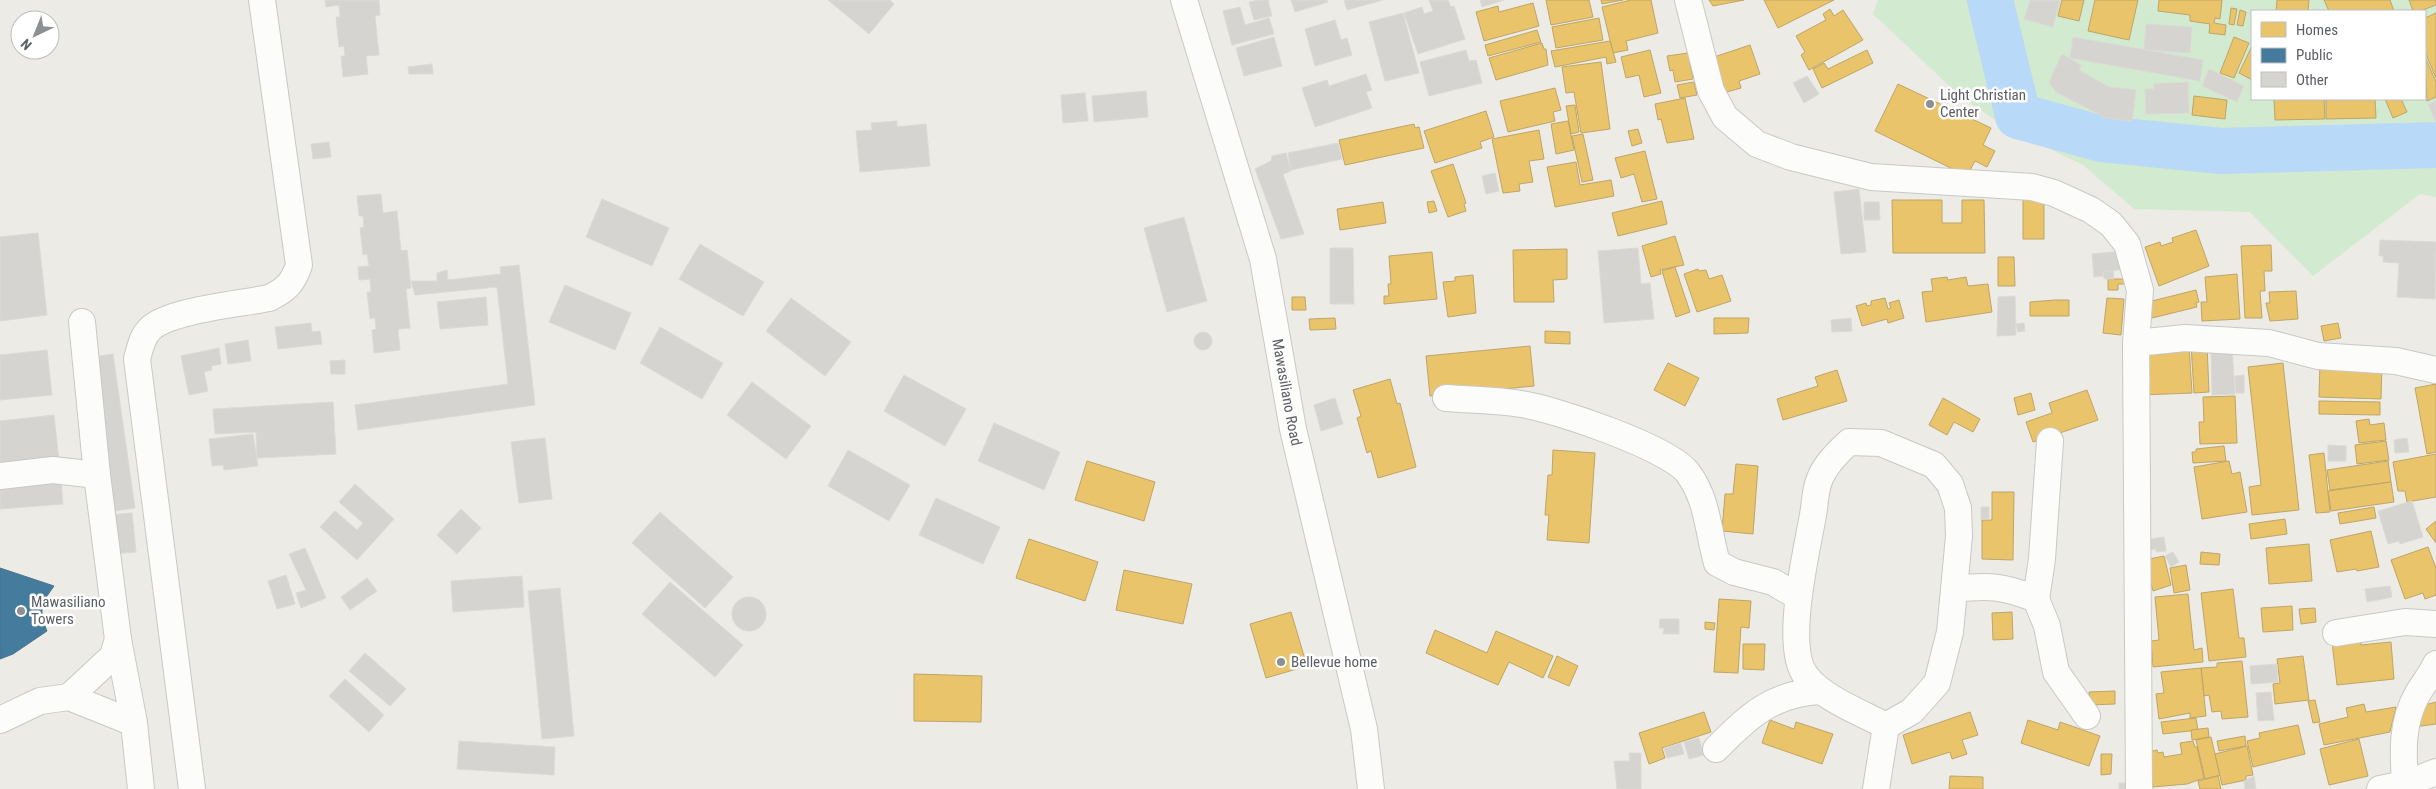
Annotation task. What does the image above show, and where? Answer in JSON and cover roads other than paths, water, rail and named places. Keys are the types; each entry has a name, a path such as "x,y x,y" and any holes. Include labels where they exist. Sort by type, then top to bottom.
{"street":[{"path":"192,789 137,359 142,339 151,328 168,317 269,298 284,291 294,279 299,265 262,0"},
{"name":"Mawasiliano Road","path":"1184,0 1262,259 1293,429 1364,729 1371,789"},
{"path":"1688,0 1711,91 1725,117 1758,144 1791,157 1871,177 2032,187 2054,193 2090,210 2111,224 2127,244 2140,290 2136,343 2139,789"},
{"path":"82,322 97,475 118,639 134,723 141,789"},
{"path":"2136,343 2185,338 2269,343 2318,356 2396,361 2436,370"},
{"path":"1446,398 1521,404 1558,412 1662,453 1688,472 1700,493 1707,513 1717,563 1734,572 1773,582 1797,596"},
{"path":"2050,441 2046,521 2036,599 2047,626 2056,672 2088,716"},
{"path":"1848,442 1881,442 1934,465 1950,484 1958,508 1960,536 1950,632 1937,683 1912,711 1886,726 1821,691 1805,676 1799,664 1797,596 1818,481 1833,457 1848,442"},
{"path":"0,476 52,470 97,475"},
{"path":"1954,589 1988,585 2014,590 2036,599"},
{"path":"2336,633 2406,622 2436,624"},
{"path":"69,697 113,656 118,639"},
{"path":"2393,787 2406,722 2417,694 2427,682 2436,664"},
{"path":"1716,749 1739,725 1778,698 1801,692 1821,691"},
{"path":"0,720 40,701 69,697 134,723"},
{"path":"1876,789 1886,726"},
{"path":"2393,787 2436,772"}],"waterway":[{"path":"1990,0 2018,116 2102,139 2221,151 2436,145"}],"place":[{"name":"Light Christian Center","path":"1930,104"},
{"name":"Mawasiliano Towers","path":"21,611"},
{"name":"Bellevue home","path":"1281,662"}]}
